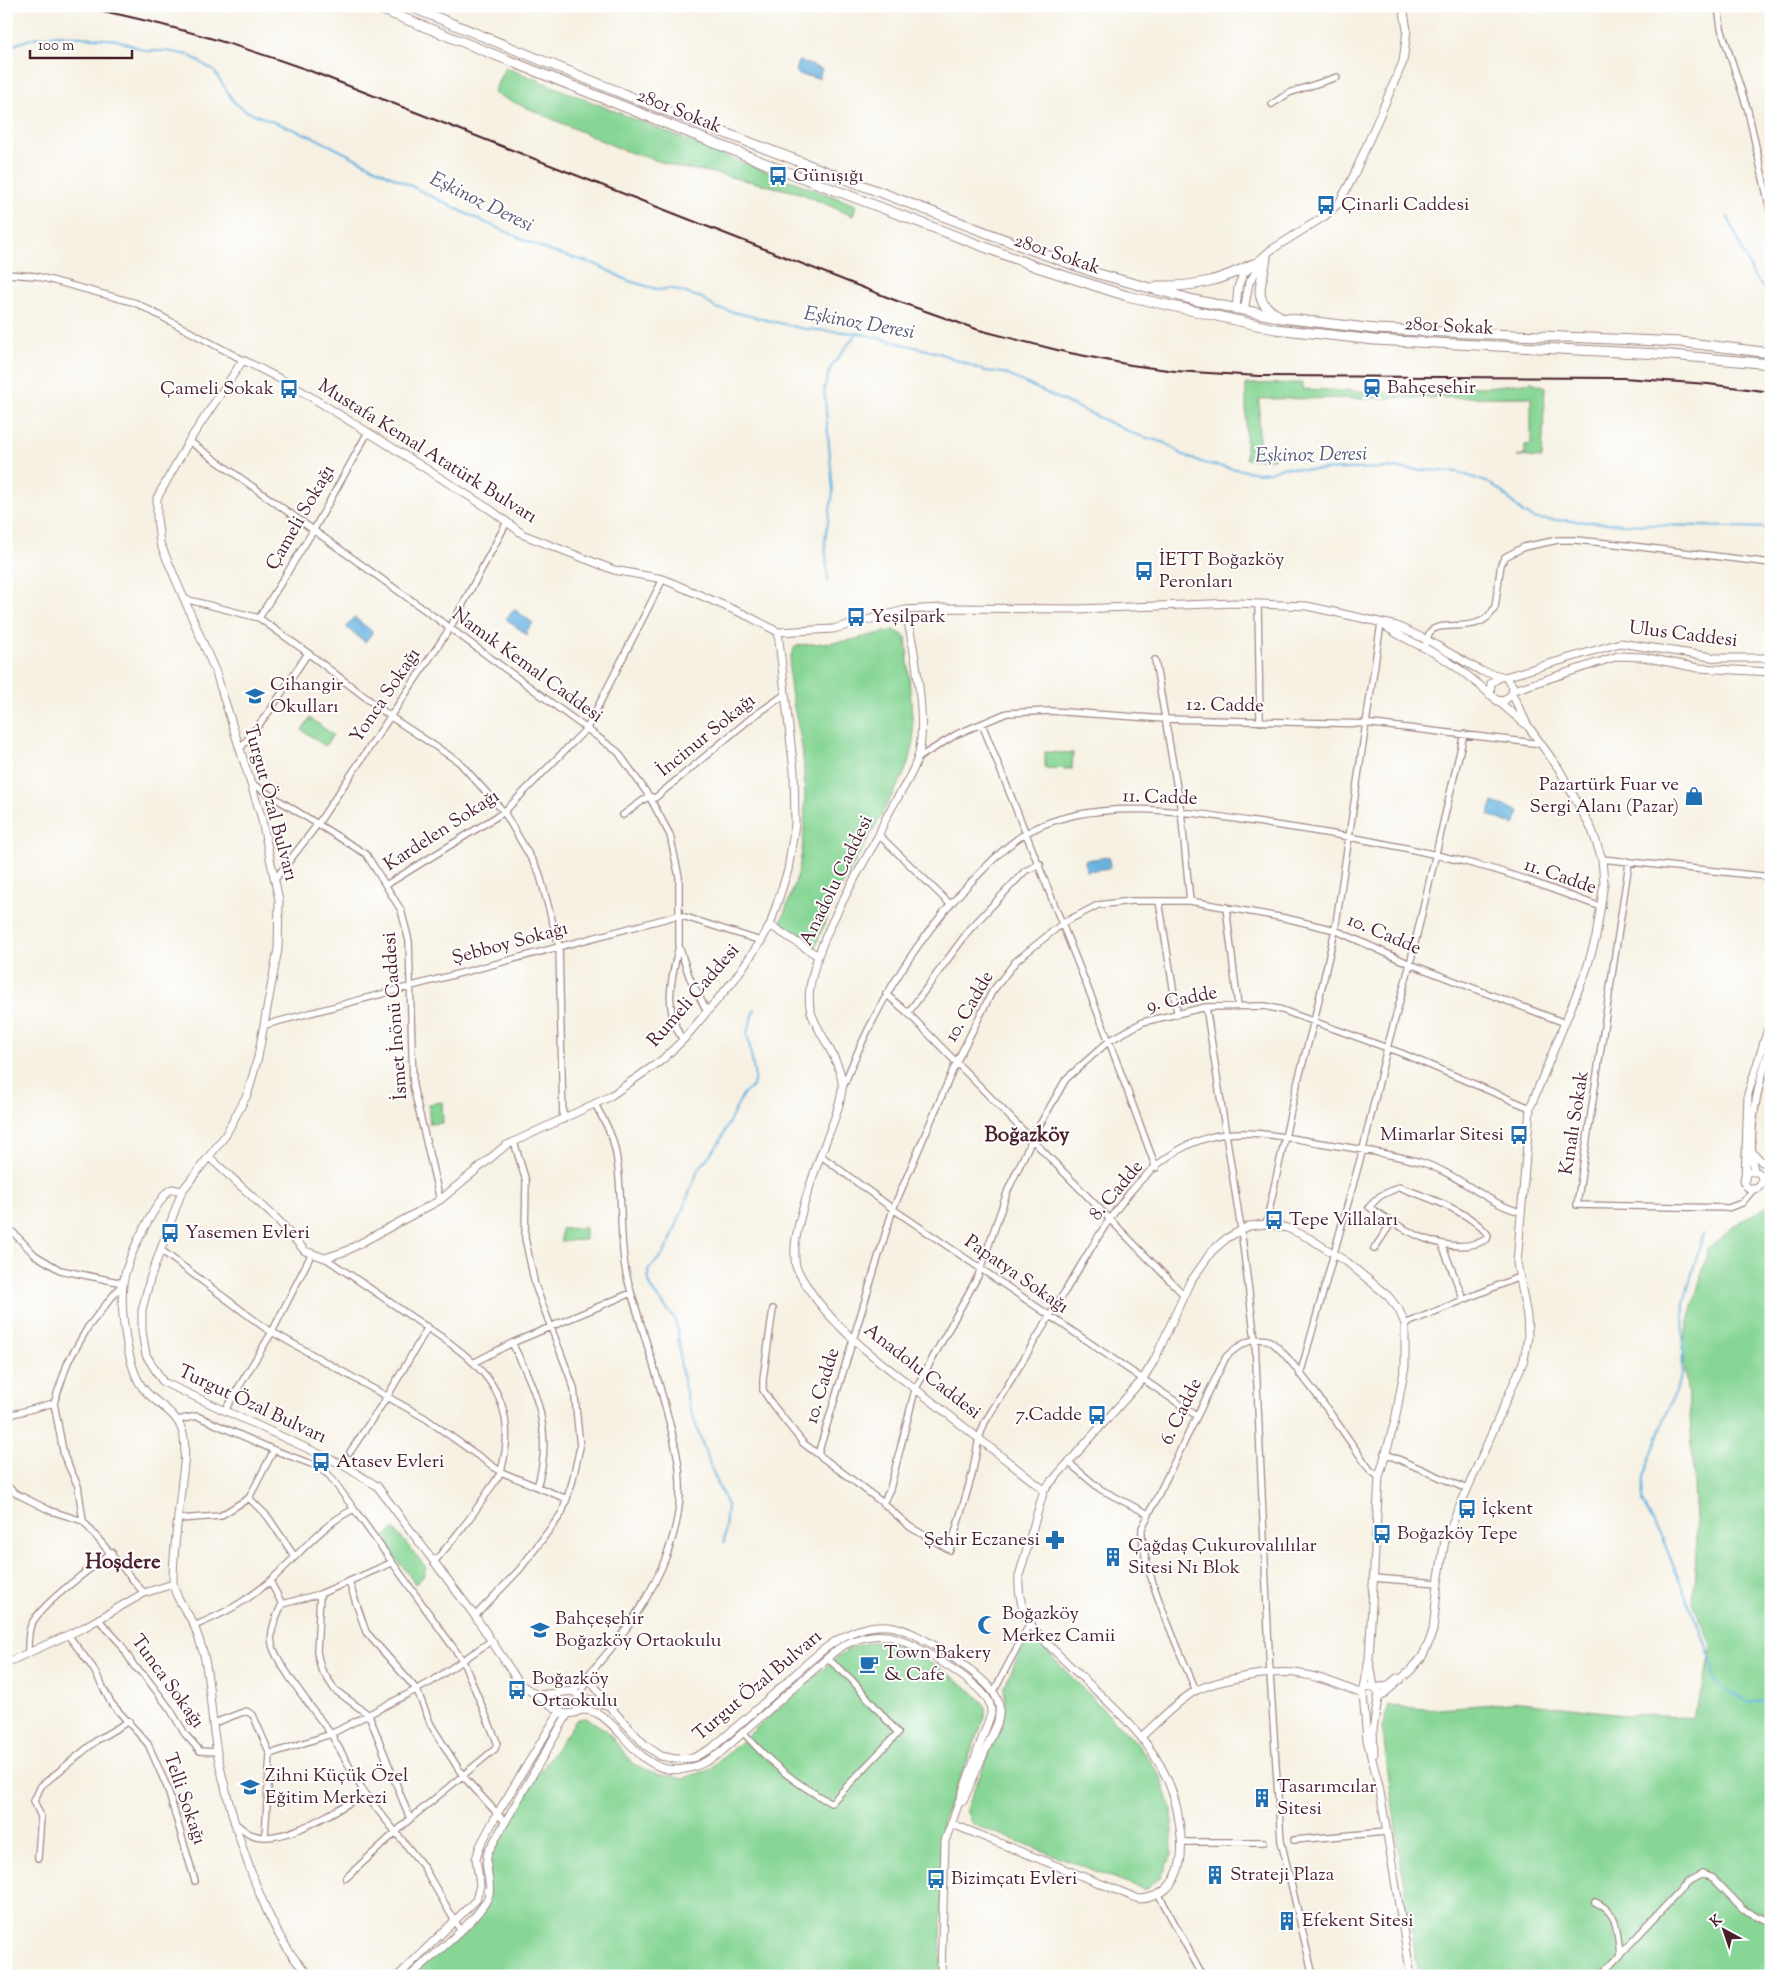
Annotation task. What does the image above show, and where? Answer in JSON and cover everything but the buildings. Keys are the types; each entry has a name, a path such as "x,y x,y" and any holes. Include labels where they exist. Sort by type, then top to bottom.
{"main road":[{"name":"2801 Sokak","path":"373,6 777,168 1037,267 1127,296 1275,329 1374,340 1660,354 1771,364"},
{"name":"2801 Sokak","path":"409,6 650,105 1032,250 1099,274 1239,312 1374,329 1681,342 1771,353"},
{"path":"1268,254 1259,292 1270,311 1282,318"},
{"path":"1140,286 1199,285 1219,280 1253,264"},
{"path":"1127,296 1155,298 1229,314 1239,312 1244,322"}],"street":[{"path":"1239,312 1240,280 1253,264 1300,234 1339,203 1353,177 1403,62 1407,30 1403,6"},
{"path":"1718,6 1721,28 1748,111 1771,214"},
{"path":"1272,104 1289,93 1337,77"},
{"path":"1239,312 1249,283 1268,254"},
{"name":"Mustafa Kemal Atatürk Bulvarı","path":"6,274 36,276 136,303 290,384 368,432 524,535 614,570 663,579 748,616 778,632"},
{"name":"Turgut Özal Bulvarı","path":"243,360 189,442 157,498 160,543 216,673 251,783 276,878 279,900 278,940 265,1025 258,1057 242,1108 209,1157 182,1191 161,1250 142,1310 142,1331 146,1355 163,1382 341,1464 377,1486 475,1616 520,1684 562,1711"},
{"name":"Çameli Sokağı","path":"259,618 313,531 368,432"},
{"name":"Namık Kemal Caddesi","path":"189,442 450,628 618,752 649,796 670,835 679,877 680,946 689,976 707,1012"},
{"name":"Yonca Sokağı","path":"276,878 317,824 450,628 507,522"},
{"path":"1426,644 1430,632 1435,628 1468,625 1488,618 1496,607 1501,564 1511,552 1524,547 1575,540 1771,563"},
{"name":"Kardelen Sokağı","path":"386,885 504,812 588,728 663,579"},
{"path":"185,599 259,618 391,717 459,762 504,812 539,872 559,946 563,1120"},
{"path":"778,632 833,629 906,610 941,608 1077,610 1258,604 1307,606 1381,623 1393,633 1426,644 1481,671 1503,677 1511,682 1513,692 1528,726"},
{"path":"1258,604 1260,722"},
{"name":"Anadolu Caddesi","path":"906,610 915,649 921,722 918,758 907,782 883,821 879,835 851,886 818,956 810,992 810,1008 815,1023 827,1040 843,1087 836,1116 820,1155 795,1245 796,1267 818,1300 853,1339 915,1390 1044,1490"},
{"path":"1266,1224 1294,1092 1314,1022 1335,930 1368,724 1381,623"},
{"name":"Rumeli Caddesi","path":"325,1258 346,1251 440,1200 505,1146 595,1104 636,1079 683,1040 734,980 770,925 788,870 795,824 794,771 778,632"},
{"name":"Ulus Caddesi","path":"1503,677 1620,643 1718,658 1771,658"},
{"path":"1141,1737 1196,1691 1225,1680 1270,1674 1300,1673 1363,1694 1369,1703 1389,1691 1422,1658 1430,1642 1434,1630 1438,1583 1445,1540 1524,1360 1528,1337 1528,1316 1517,1263 1530,1108 1586,971 1602,907 1602,859 1592,830 1572,792 1542,744 1528,726 1493,698 1472,678 1426,644"},
{"path":"240,749 271,709 308,653"},
{"name":"Ulus Caddesi","path":"1513,692 1618,656 1643,658 1698,668 1771,672"},
{"path":"1155,660 1181,811 1190,901"},
{"path":"1493,698 1491,683 1503,677"},
{"path":"1493,698 1504,701 1513,692"},
{"name":"İncinur Sokağı","path":"649,796 654,798 750,719 784,695"},
{"name":"12. Cadde","path":"918,758 957,734 1007,713 1051,711 1166,719 1368,724 1542,744"},
{"path":"982,724 1040,864 1156,1168"},
{"path":"1300,1375 1363,1149 1387,1048 1410,964 1464,734"},
{"name":"İsmet İnönü Caddesi","path":"251,783 366,854 401,910 409,941 413,1086 440,1200"},
{"path":"623,814 649,796"},
{"name":"11. Cadde","path":"843,1087 859,1046 886,994 950,904 994,858 1027,833 1048,823 1086,814 1149,809 1181,811 1350,837 1482,866 1602,907"},
{"path":"879,835 950,904"},
{"path":"1602,859 1771,877"},
{"name":"Kınalı Sokak","path":"1629,862 1577,1205 1728,1208 1742,1203 1757,1187"},
{"path":"908,1013 970,929 1025,871 1040,864"},
{"name":"10. Cadde","path":"818,1454 893,1208 956,1063 992,992 1016,961 1063,923 1098,904 1131,901 1190,901 1285,918 1335,930 1410,964 1565,1023"},
{"path":"1159,901 1177,1012"},
{"path":"1226,907 1238,1006"},
{"path":"679,915 761,941"},
{"name":"Şebboy Sokağı","path":"265,1025 679,915"},
{"path":"770,925 818,956"},
{"path":"680,946 671,976 671,1014 683,1040"},
{"path":"886,994 908,1013 1109,1221 1183,1294"},
{"name":"9. Cadde","path":"883,1503 890,1488 915,1390 981,1268 1008,1190 1032,1140 1066,1079 1109,1041 1143,1022 1177,1012 1206,1007 1265,1006 1387,1048 1530,1108"},
{"path":"1206,1007 1241,1229 1255,1340 1270,1674 1281,1841 1313,1976"},
{"path":"1757,1187 1746,1185 1744,1180 1748,1094 1771,1019"},
{"path":"1757,1187 1762,1179 1757,1173 1752,1153 1756,1099 1771,1045"},
{"path":"576,1693 629,1623 656,1580 671,1539 679,1494 676,1455 654,1366 630,1293 622,1253 615,1148 595,1104"},
{"name":"8. Cadde","path":"883,1503 910,1527 950,1550 972,1475 979,1438 985,1422 1109,1221 1132,1191 1156,1168 1195,1142 1225,1134 1285,1137 1363,1149 1433,1167 1458,1178 1506,1208 1521,1212"},
{"path":"475,1616 520,1569 562,1513 580,1447 574,1388 535,1285 525,1238 526,1181 514,1142"},
{"path":"1752,1153 1762,1162 1771,1162"},
{"name":"Papatya Sokağı","path":"820,1155 893,1208 1197,1416"},
{"path":"209,1157 278,1220 311,1255 325,1258 428,1327 475,1362 496,1391 506,1418 505,1446 501,1472 469,1522 434,1562"},
{"path":"1744,1180 1747,1175 1757,1173 1771,1162"},
{"path":"1757,1187 1771,1175"},
{"path":"1399,1187 1431,1198 1466,1217 1488,1235 1487,1238 1476,1244 1442,1244 1392,1222 1369,1207 1380,1196 1399,1187"},
{"path":"182,1191 172,1189 165,1194 140,1235 124,1283 125,1329 142,1387 178,1420 184,1439 179,1519 174,1549 173,1584 194,1626 204,1653 217,1752 234,1822 258,1890 279,1934 293,1956 310,1976"},
{"path":"1374,1249 1392,1222"},
{"path":"952,1824 1139,1900 1159,1896 1167,1890 1178,1871 1182,1842 1176,1798 1163,1766 1141,1737 1049,1645 1030,1622 1018,1590 1019,1576 1044,1490 1142,1380 1159,1351 1183,1294 1212,1251 1241,1229 1266,1224 1298,1232 1333,1253 1388,1296 1399,1310 1405,1324 1406,1346 1402,1389 1379,1477 1369,1658 1363,1694 1367,1740 1375,1770 1410,1976"},
{"path":"6,1225 35,1255 60,1270 124,1283"},
{"path":"1442,1244 1463,1298"},
{"path":"161,1250 272,1332 425,1418 501,1472 567,1499"},
{"path":"225,1410 272,1332 311,1255"},
{"path":"1405,1324 1463,1298 1519,1277"},
{"path":"83,1521 78,1486 64,1456 54,1403 68,1362 88,1327 124,1283"},
{"path":"475,1362 512,1343 630,1293"},
{"path":"773,1309 762,1379 764,1390 803,1443 883,1503"},
{"path":"350,1452 387,1397 428,1327"},
{"path":"1255,1340 1273,1342 1300,1375 1370,1470 1379,1477"},
{"name":"6. Cadde","path":"1196,1691 1152,1576 1142,1545 1142,1528 1226,1357 1238,1347 1255,1340"},
{"path":"512,1343 533,1384 542,1422 545,1464 537,1487"},
{"path":"6,1416 54,1403"},
{"path":"178,1420 197,1416 274,1450 314,1465 329,1476 462,1661 497,1742 495,1749 410,1818 346,1878"},
{"path":"179,1519 220,1516 248,1498 274,1450"},
{"path":"1384,1453 1467,1489"},
{"path":"1068,1462 1105,1492 1148,1514"},
{"path":"6,1485 15,1493 51,1511 83,1521 112,1552 144,1592"},
{"path":"248,1498 268,1517 295,1557"},
{"path":"194,1626 230,1611 270,1581 343,1514 354,1509"},
{"path":"28,1652 30,1627 47,1607 74,1582 112,1552"},
{"path":"282,1604 320,1594 391,1563"},
{"path":"1373,1578 1438,1583"},
{"path":"270,1581 282,1604"},
{"path":"348,1582 366,1632 417,1690 431,1725 463,1776 505,1822"},
{"path":"6,1663 68,1635 144,1592 173,1584"},
{"path":"320,1594 317,1652 321,1668 335,1690 369,1715 410,1818"},
{"path":"282,1604 274,1622 271,1643 278,1658 331,1734 365,1794 423,1866 460,1930"},
{"name":"Tunca Sokağı","path":"98,1619 120,1643 134,1666 145,1676 170,1709 185,1734 200,1751 217,1752"},
{"path":"994,1691 1030,1622"},
{"name":"Turgut Özal Bulvarı","path":"576,1693 612,1709 656,1753 676,1759 693,1758 712,1748 826,1648 855,1632 878,1626 898,1628 929,1644 968,1669 994,1691 1000,1706 998,1720 976,1775 952,1824"},
{"name":"Telli Sokağı","path":"68,1635 93,1668 110,1703 129,1721 148,1744 167,1788 195,1881"},
{"name":"Turgut Özal Bulvarı","path":"578,1711 590,1710 600,1714 643,1759 669,1768 688,1768 707,1762 827,1658 847,1643 861,1638 878,1636 897,1638 954,1670 987,1698 991,1714 946,1842 942,1976"},
{"path":"270,1754 331,1734 369,1715 417,1690 491,1641"},
{"path":"1363,1694 1368,1687 1390,1684 1430,1642"},
{"path":"743,1732 768,1760 798,1785 830,1803 898,1732 851,1679 827,1658"},
{"path":"1369,1658 1375,1687 1379,1693 1373,1729 1375,1770"},
{"path":"593,1670 593,1684 612,1709"},
{"path":"561,1693 557,1700 562,1711"},
{"path":"539,1695 576,1693"},
{"path":"562,1711 578,1711 581,1703 576,1693"},
{"path":"214,1724 246,1711 253,1716 270,1754 265,1836"},
{"path":"398,1976 476,1900 480,1885 476,1868 478,1852 497,1814 562,1711"},
{"path":"410,1976 481,1909 488,1896 490,1887 485,1862 562,1711"},
{"path":"38,1858 41,1817 34,1801 41,1786 97,1740 129,1721"},
{"path":"234,1822 250,1834 265,1836 291,1833 365,1794"},
{"path":"1294,1840 1386,1832"},
{"path":"1182,1842 1264,1842"},
{"path":"1600,1976 1688,1882 1703,1874 1713,1878 1744,1910 1771,1922"},
{"path":"1159,1896 1203,1976"},
{"path":"1595,1902 1606,1907 1613,1915 1620,1953"}],"green space":[{"path":"505,67 736,160 856,205 853,216 800,193 704,171 680,168 623,150 493,93"},
{"path":"1532,382 1545,387 1542,458 1517,456 1525,455 1525,445 1531,444 1531,397 1259,399 1259,449 1264,449 1264,456 1274,456 1274,459 1246,459 1246,384 1302,383 1302,389 1401,393 1437,388 1438,386 1486,387"},
{"path":"894,630 906,637 914,741 910,759 902,778 832,903 815,948 779,927 797,876 803,846 804,829 805,795 802,747 790,681 789,668 791,656 795,647 800,645 847,641"},
{"path":"310,718 333,735 325,746 302,730"},
{"path":"1045,752 1073,753 1072,769 1045,768"},
{"path":"442,1102 443,1123 430,1124 428,1104"},
{"path":"1771,1204 1771,1976 1419,1976 1402,1873 1382,1727 1389,1706 1425,1709 1522,1702 1613,1713 1693,1718 1702,1693 1711,1646 1693,1603 1697,1537 1690,1415 1682,1347 1709,1248 1735,1225"},
{"path":"585,1228 585,1240 561,1241 561,1229"},
{"path":"394,1529 426,1567 423,1577 415,1584 382,1539"},
{"path":"1029,1633 1138,1745 1160,1775 1172,1810 1172,1854 1162,1876 1146,1890 972,1824 967,1813 967,1806 1003,1722 1006,1708 1004,1687"},
{"path":"872,1642 891,1643 927,1661 956,1679 979,1697 985,1708 985,1717 942,1822 941,1976 410,1976 460,1930 489,1896 485,1862 505,1822 577,1719 586,1718 606,1730 633,1764 657,1774 684,1778 709,1770 831,1662 851,1647"}],"water":[{"path":"799,61 822,69 819,78 799,75 796,70"},
{"path":"514,609 533,623 527,630 527,635 506,619"},
{"path":"354,617 373,632 365,642 346,627"},
{"path":"1493,802 1519,811 1514,825 1488,815"},
{"path":"1109,857 1110,868 1086,871 1085,860"}],"waterway":[{"name":"Eşkinoz Deresi","path":"6,48 33,38 58,35 117,40 147,51 166,51 189,55 214,71 234,102 246,111 313,137 469,215 549,251 595,264 629,281 660,290 670,288 702,298 715,308 804,329 858,333 939,353 985,371 1004,373 1134,434 1165,443 1183,455 1207,464 1258,473 1270,472 1282,467 1310,470 1389,468 1457,472 1489,483 1503,493 1524,514 1537,519 1624,524 1771,528"},
{"path":"1728,217 1753,275 1771,298"},
{"path":"828,581 825,541 833,492 824,388 831,367 856,334"},
{"path":"724,1542 727,1505 712,1470 688,1403 681,1368 675,1319 654,1293 649,1282 648,1270 664,1253 698,1170 719,1143 743,1094 752,1087 755,1078 747,1032 755,1009"},
{"path":"1703,1234 1684,1302 1682,1373 1643,1477 1642,1502 1662,1538 1707,1648 1714,1679 1719,1686 1749,1703 1771,1699"}],"railway":[{"path":"76,6 194,33 308,70 897,301 979,330 1065,352 1131,365 1175,371 1259,376 1623,378 1708,384 1771,392"}],"place":[{"name":"Günışığı","path":"778,176"},
{"name":"Çinarli Caddesi","path":"1326,205"},
{"name":"Bahçeşehir","path":"1372,388"},
{"name":"Çameli Sokak","path":"289,389"},
{"name":"İETT Boğazköy Peronları","path":"1144,571"},
{"name":"Yeşilpark","path":"856,617"},
{"name":"Cihangir Okulları","path":"255,696"},
{"name":"Pazartürk Fuar ve Sergi Alanı (Pazar)","path":"1694,796"},
{"name":"Mimarlar Sitesi","path":"1519,1135"},
{"name":"Tepe Villaları","path":"1274,1220"},
{"name":"Yasemen Evleri","path":"170,1233"},
{"name":"7.Cadde","path":"1097,1415"},
{"name":"Atasev Evleri","path":"321,1462"},
{"name":"İçkent","path":"1467,1509"},
{"name":"Boğazköy Tepe","path":"1382,1534"},
{"name":"Şehir Eczanesi","path":"1055,1540"},
{"name":"Çağdaş Çukurovalılılar Sitesi N1 Blok","path":"1113,1557"},
{"name":"Boğazköy Merkez Camii","path":"987,1625"},
{"name":"Bahçeşehir Boğazköy Ortaokulu","path":"540,1630"},
{"name":"Town Bakery & Cafe","path":"869,1664"},
{"name":"Boğazköy Ortaokulu","path":"517,1690"},
{"name":"Zihni Küçük Özel Eğitim Merkezi","path":"250,1787"},
{"name":"Tasarımcılar Sitesi","path":"1262,1798"},
{"name":"Strateji Plaza","path":"1215,1875"},
{"name":"Bizimçatı Evleri","path":"936,1879"},
{"name":"Efekent Sitesi","path":"1287,1921"}],"district":[{"name":"Boğazköy","path":"1027,1136"},
{"name":"Hoşdere","path":"123,1563"}]}
